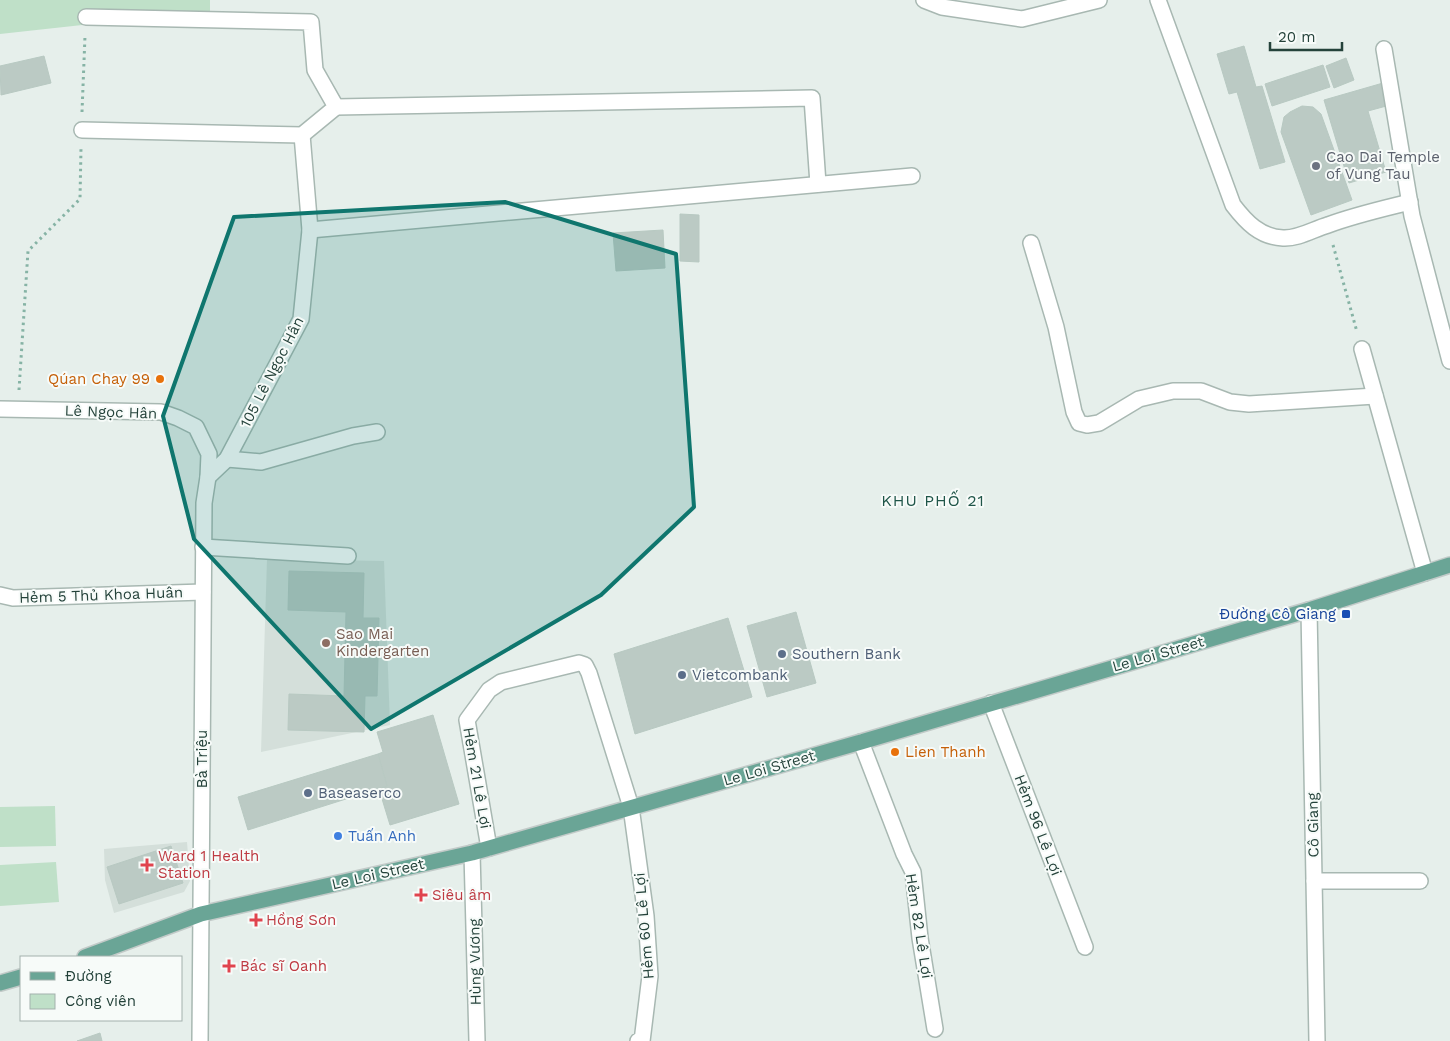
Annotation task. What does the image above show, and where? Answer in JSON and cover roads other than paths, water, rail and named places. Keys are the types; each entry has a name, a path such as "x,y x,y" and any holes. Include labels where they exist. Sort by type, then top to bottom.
{"main road":[{"name":"Le Loi Street","path":"88,956 201,914 472,853 861,742 1309,610 1450,565"},
{"path":"0,983 20,977"}],"street":[{"path":"924,0 942,7 1022,19 1099,0"},
{"path":"1158,0 1233,205 1255,230 1284,238 1297,236 1327,225 1410,202"},
{"path":"86,17 310,22 314,70 336,108"},
{"path":"1384,49 1410,202 1450,361"},
{"path":"82,130 302,135 336,108 812,98 818,184"},
{"name":"105 Lê Ngọc Hân","path":"208,477 227,460 302,319 310,230 302,135"},
{"path":"310,230 912,176"},
{"path":"1031,243 1056,327 1074,412 1080,423 1087,426 1099,423 1139,399 1173,391 1201,392 1230,402 1249,404 1375,396"},
{"path":"1362,349 1425,573"},
{"name":"Lê Ngọc Hân","path":"0,409 161,412 196,427 208,454 208,477"},
{"path":"227,460 261,462 353,436 378,432"},
{"name":"Bà Triệu","path":"200,1041 203,547 204,503 208,477"},
{"path":"203,547 348,556"},
{"name":"Hẻm 5 Thủ Khoa Huân","path":"0,595 13,598 203,592"},
{"name":"Cô Giang","path":"1309,610 1317,1041"},
{"name":"Hẻm 21 Lê Lợi","path":"489,848 467,720 489,690 501,682 580,663 585,665 589,672 631,807"},
{"name":"Hẻm 96 Lê Lợi","path":"991,703 1085,947"},
{"name":"Hẻm 82 Lê Lợi","path":"861,742 904,854 913,872 920,938 935,1028"},
{"name":"Hẻm 60 Lê Lợi","path":"631,807 646,916 650,976 642,1041 638,1041"},
{"name":"Hùng Vương","path":"472,853 477,1041"},
{"path":"1314,881 1420,881"}],"place":[{"name":"Cao Dai Temple of Vung Tau","path":"1316,166"},
{"name":"Qúan Chay 99","path":"160,379"},
{"name":"Đường Cô Giang","path":"1346,614"},
{"name":"Sao Mai Kindergarten","path":"326,643"},
{"name":"Southern Bank","path":"782,654"},
{"name":"Vietcombank","path":"682,675"},
{"name":"Lien Thanh","path":"895,752"},
{"name":"Baseaserco","path":"308,793"},
{"name":"Tuấn Anh","path":"338,836"},
{"name":"Ward 1 Health Station","path":"147,865"},
{"name":"Siêu âm","path":"421,895"},
{"name":"Hồng Sơn","path":"256,920"},
{"name":"Bác sĩ Oanh","path":"229,966"}],"district":[{"name":"KHU PHỐ 21","path":"933,500"}]}
